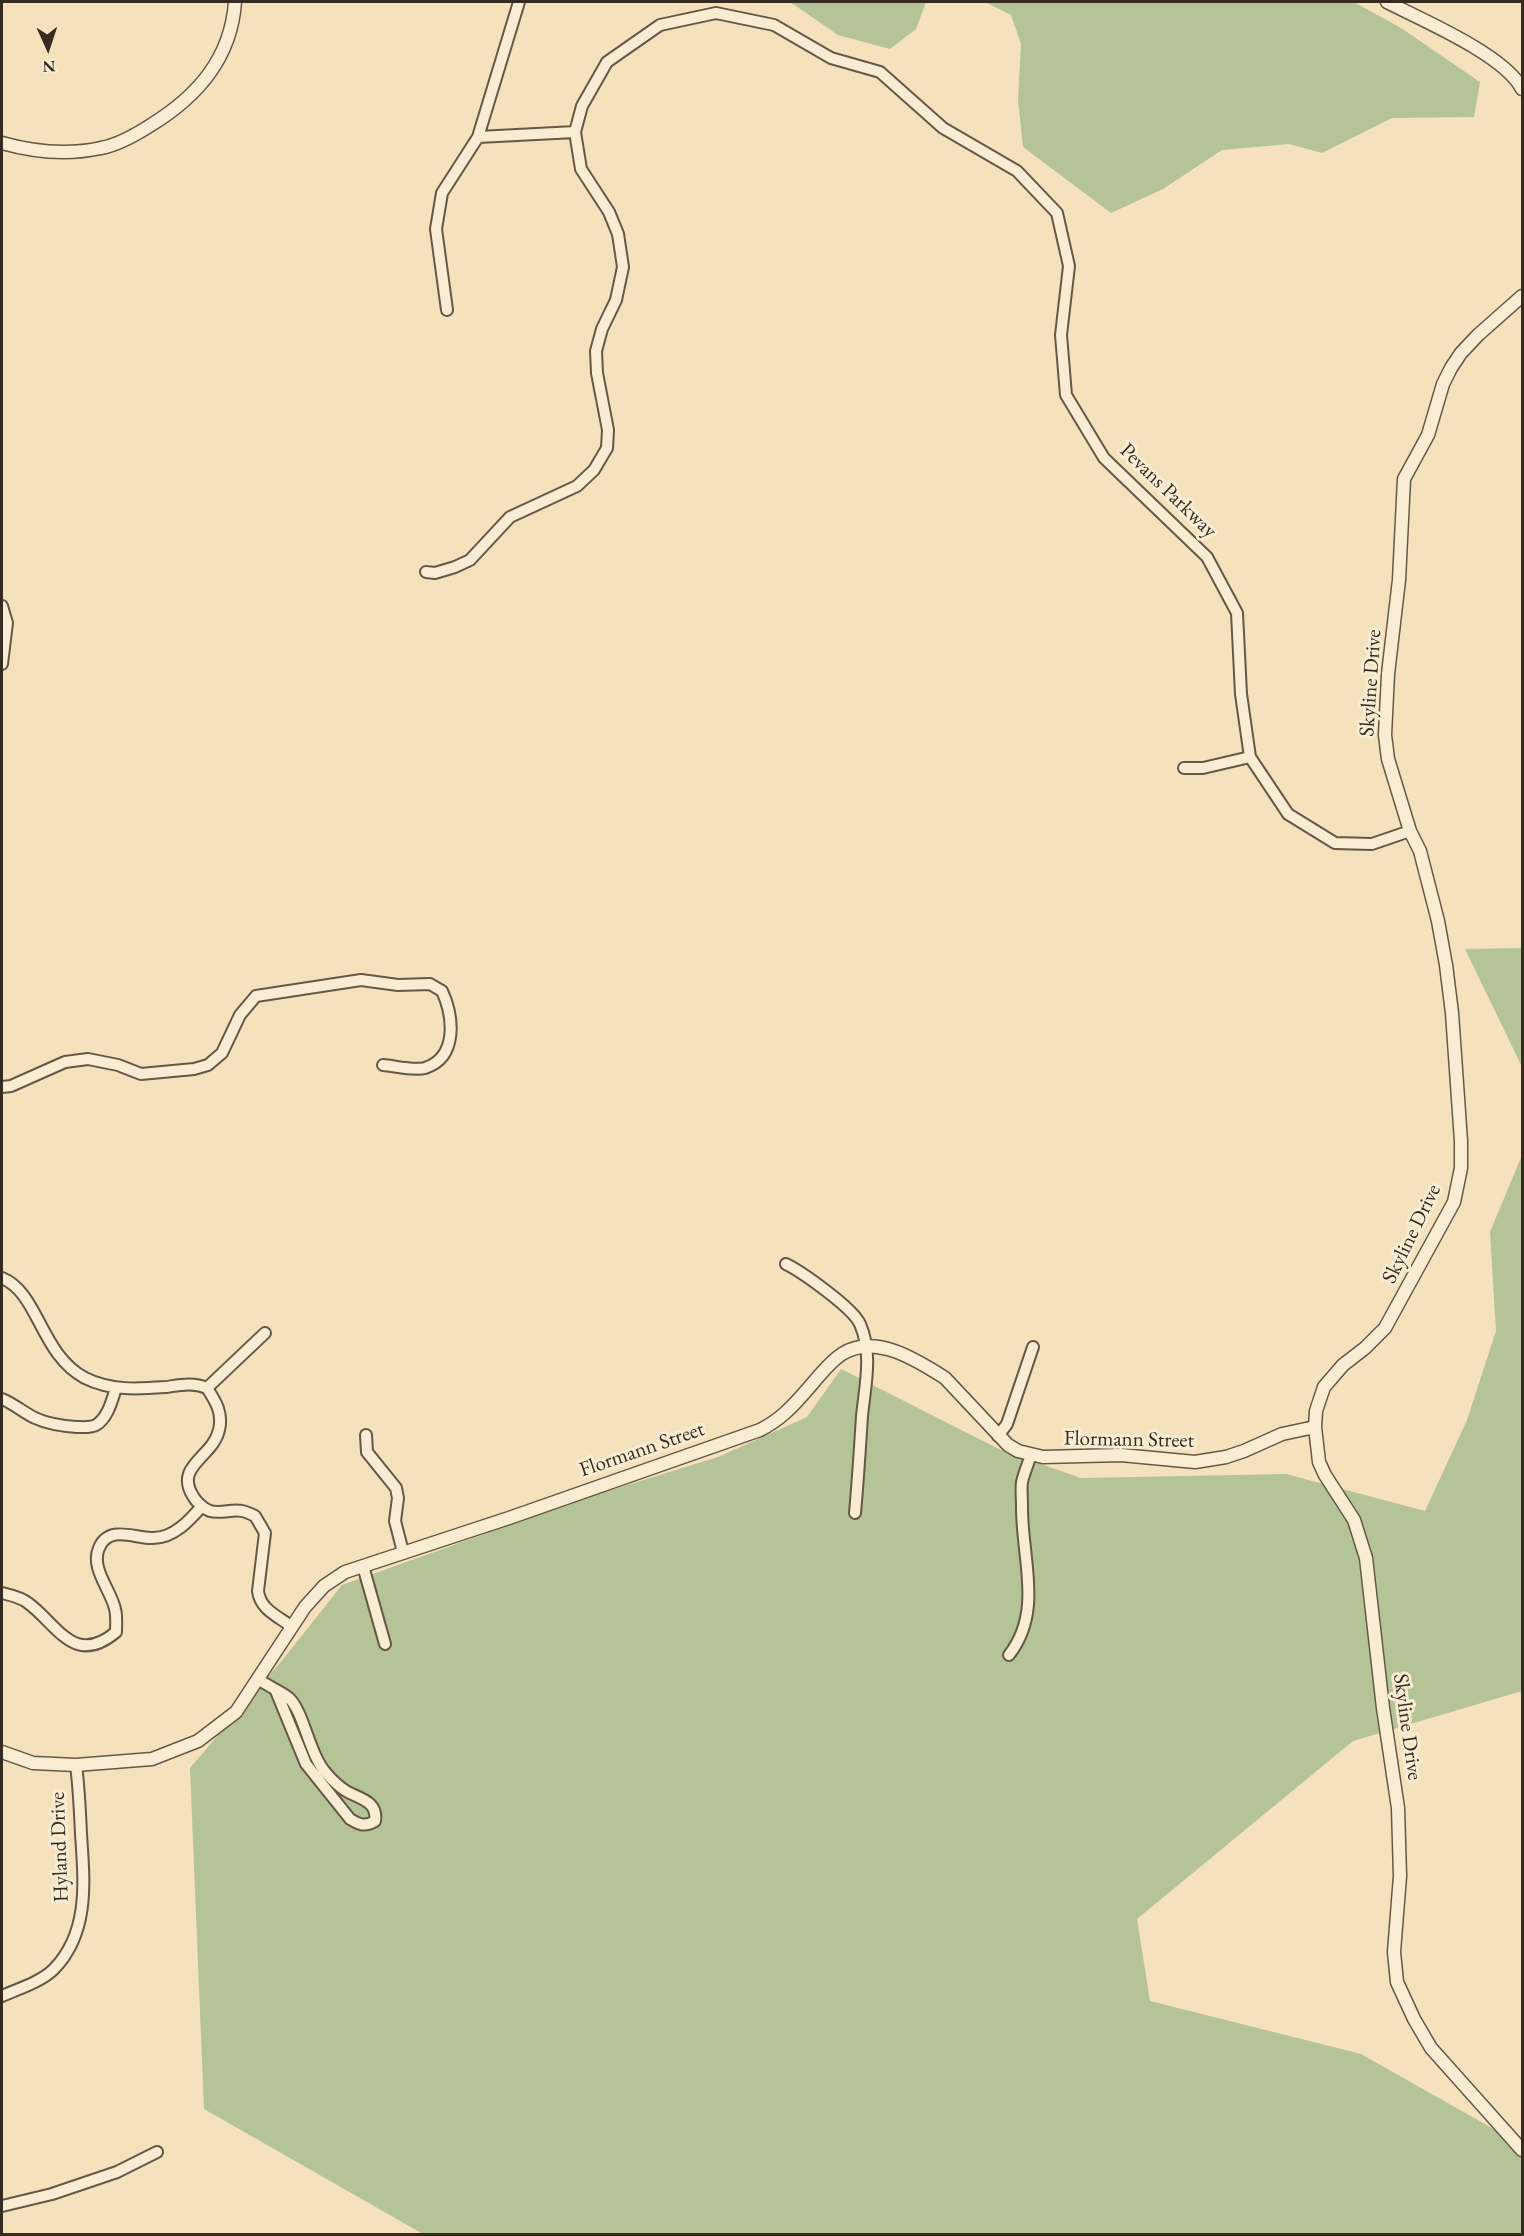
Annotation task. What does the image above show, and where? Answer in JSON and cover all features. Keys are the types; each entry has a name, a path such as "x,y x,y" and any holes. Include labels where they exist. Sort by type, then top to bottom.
{"street":[{"path":"2,143 32,150 66,152 103,148 146,129 195,93 215,66 231,34 235,2"},
{"path":"447,310 436,229 442,193 478,137 519,2"},
{"path":"1387,2 1489,56 1510,73 1522,88"},
{"name":"Pevans Parkway","path":"426,572 435,573 470,560 510,517 577,486 594,470 607,448 609,430 597,373 596,351 602,329 616,300 624,267 618,234 609,212 580,169 575,132 582,106 607,62 660,25 716,13 774,25 831,58 880,72 943,129 1017,171 1057,213 1069,266 1061,335 1066,395 1104,458 1208,557 1237,613 1241,694 1250,757 1287,814 1335,843 1372,844 1410,831"},
{"path":"478,137 575,132"},
{"name":"Skyline Drive","path":"1522,296 1478,335 1451,368 1443,384 1428,435 1404,479 1399,580 1388,674 1385,735 1388,759 1410,831 1420,851 1446,964 1456,1071 1461,1168 1454,1202 1385,1328 1343,1365 1324,1387 1316,1411 1315,1427 1320,1462 1325,1475 1354,1520 1366,1558 1383,1708 1398,1809 1400,1876 1394,1952 1397,1982 1414,2019 1431,2048 1522,2150"},
{"path":"2,606 7,623 2,664"},
{"path":"1184,768 1203,768 1250,757"},
{"path":"2,1087 11,1086 74,1060 88,1059 118,1065 141,1074 194,1069 208,1065 222,1053 240,1016 256,996 361,980 398,985 430,984 442,991 452,1019 451,1037 444,1054 436,1063 424,1069 383,1065"},
{"path":"786,1264 798,1270 852,1312 860,1322 868,1377 855,1513"},
{"path":"2,1278 18,1288 52,1348 62,1361 85,1378 116,1388 144,1389 190,1384 207,1388 220,1409 219,1429 216,1440 202,1457 193,1463 188,1472 187,1482 191,1494 209,1511 243,1511 255,1516 265,1533 259,1599 264,1607 291,1626"},
{"path":"207,1388 265,1333"},
{"name":"Flormann Street","path":"2,1752 33,1763 76,1765 152,1759 181,1750 198,1741 236,1712 305,1607 324,1586 345,1572 509,1518 760,1430 789,1411 841,1355 865,1346 879,1346 890,1350 945,1378 1008,1445 1031,1455 1056,1458 1121,1455 1195,1462 1226,1457 1282,1434 1315,1427"},
{"path":"998,1436 1007,1424 1033,1347"},
{"path":"2,1399 36,1418 53,1424 84,1427 95,1425 103,1418 116,1388"},
{"path":"366,1435 367,1452 396,1488 398,1498 395,1521 403,1552"},
{"path":"1009,1655 1018,1643 1025,1627 1029,1595 1023,1541 1022,1483 1031,1455"},
{"path":"2,1593 27,1602 63,1637 75,1644 93,1645 105,1641 116,1632 117,1618 97,1560 102,1542 119,1534 154,1539 167,1535 190,1521 202,1506"},
{"path":"363,1566 386,1644"},
{"path":"258,1679 289,1698 295,1706 314,1754 323,1770 336,1785 368,1801 374,1807 375,1821 368,1825 360,1825 350,1820 306,1764 276,1691"},
{"name":"Hyland Drive","path":"2,1996 53,1970 73,1941 79,1925 84,1891 76,1765"},
{"path":"2,2206 52,2194 117,2172 157,2152"}],"green space":[{"path":"790,2 926,2 916,29 890,49 838,35"},
{"path":"985,2 1354,2 1401,28 1480,82 1474,117 1392,118 1322,153 1289,144 1222,150 1163,189 1111,213 1023,147 1018,100 1021,44 1011,15"},
{"path":"1522,948 1522,1067 1465,949"},
{"path":"1522,1155 1522,1691 1353,1741 1137,1919 1150,2001 1361,2054 1522,2145 1522,2234 423,2234 204,2109 190,1768 284,1658 342,1585 585,1498 718,1457 807,1417 841,1369 1001,1450 1081,1478 1286,1474 1425,1511 1467,1420 1496,1331 1490,1232"}]}
